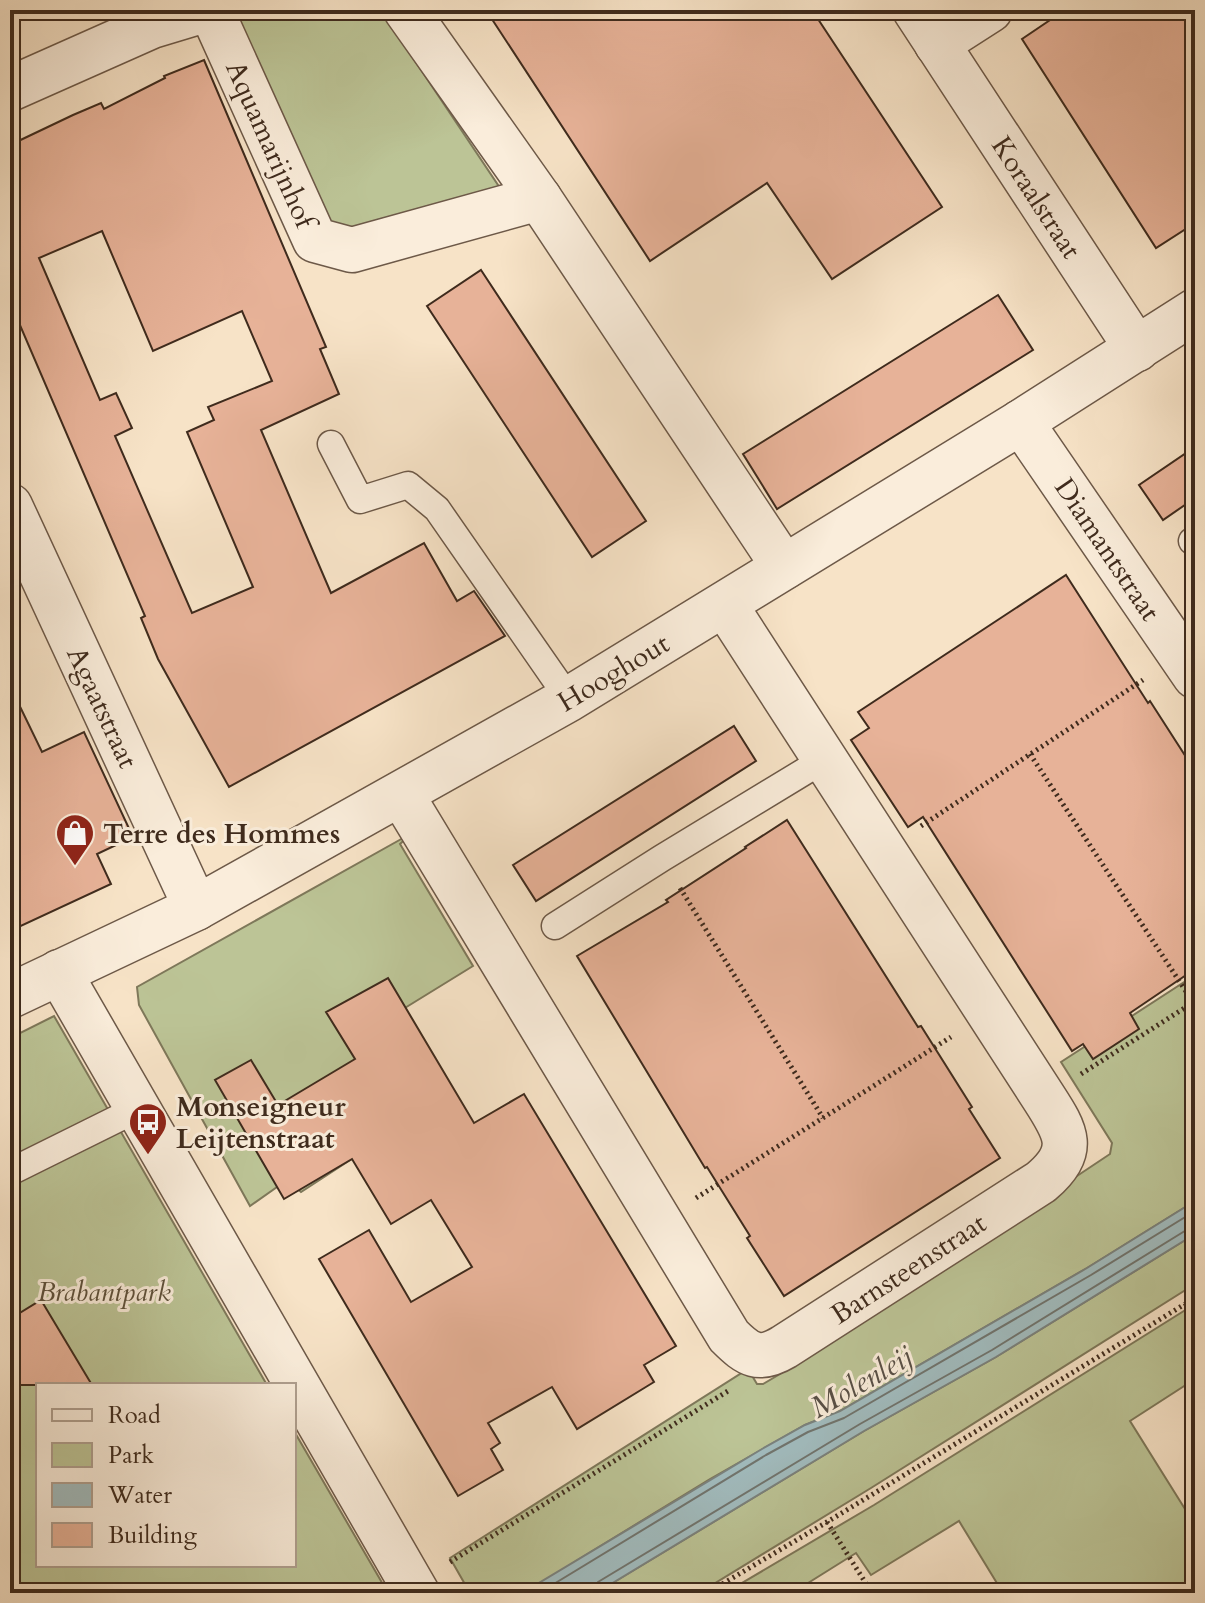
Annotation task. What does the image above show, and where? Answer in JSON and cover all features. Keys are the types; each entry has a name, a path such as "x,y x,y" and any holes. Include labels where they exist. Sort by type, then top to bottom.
{"street":[{"name":"Aquamarijnhof","path":"10,89 152,26 208,10 315,240 352,250 539,198"},
{"path":"406,10 539,198 784,567"},
{"name":"Koraalstraat","path":"990,10 926,27 1137,349"},
{"name":"Hooghout","path":"10,996 196,908 569,699 1021,422 1195,311"},
{"name":"Diamantstraat","path":"1021,422 1188,666"},
{"name":"Agaatstraat","path":"10,506 196,908"},
{"name":"Barnsteenstraat","path":"725,605 1065,1132 1063,1155 1051,1174 773,1354 760,1355"},
{"path":"401,794 729,1336 748,1353 760,1355"},
{"path":"59,972 295,1383"},
{"path":"296,1385 414,1589"}],"lane":[{"path":"331,444 360,500 408,485 437,509 569,699"},
{"path":"555,926 825,759"},
{"path":"10,1172 137,1109"}],"path":[{"path":"884,850 1030,754 1188,666"},
{"path":"1030,754 1194,1002 1044,1098"},
{"path":"662,858 823,1118"},
{"path":"659,1221 990,1013"},
{"path":"707,1593 1195,1298"},
{"path":"1185,1303 1195,1318"},
{"path":"414,1589 736,1386 760,1355"},
{"path":"827,1522 872,1593"}],"green space":[{"path":"255,10 381,10 506,197 337,243 238,17"},
{"path":"412,833 400,844 473,966 400,1011 450,1095 301,1192 287,1180 250,1206 139,1005 137,987"},
{"path":"1195,975 1195,1201 1087,1268 840,1411 805,1425 710,1479 527,1593 470,1593 450,1558 748,1369 757,1384 780,1374 1110,1154 1112,1143 1061,1062"},
{"name":"Brabantpark","path":"54,1016 266,1383 36,1383 36,1567 296,1567 296,1434 388,1593 10,1593 10,1038"},
{"path":"1195,1234 1195,1284 707,1588 697,1593 596,1593 864,1431 996,1357"},
{"path":"1195,1304 1195,1379 1130,1421 1195,1525 1195,1577 1169,1593 1003,1593 959,1521 871,1575 856,1553 792,1593 725,1593 874,1505"}],"water":[{"path":"1195,1201 1195,1234 996,1357 864,1431 596,1593 527,1593 762,1449 805,1425 840,1411 1087,1268"}],"building":[{"path":"486,10 812,10 942,207 832,279 767,183 650,261"},
{"path":"1065,10 1195,10 1195,223 1156,248 1022,39"},
{"path":"204,60 326,347 320,349 339,394 261,430 331,593 424,543 457,601 474,591 505,636 229,787 158,659 141,618 145,616 10,302 10,145 101,103 104,109 164,76","holes":["102,231 153,351 242,311 272,381 208,407 214,420 187,432 253,587 192,613 115,436 132,428 116,393 100,400 39,258"]},
{"path":"481,270 646,521 592,557 427,306"},
{"path":"998,295 1033,350 777,509 743,454"},
{"path":"1195,447 1195,498 1163,520 1139,485"},
{"path":"1066,575 1195,771 1195,969 1130,1013 1139,1029 1093,1059 1083,1044 1072,1051 923,817 908,827 851,740 869,728 858,712"},
{"path":"10,686 42,752 84,732 133,837 97,854 111,884 10,931"},
{"path":"734,726 756,761 536,901 513,865"},
{"path":"787,820 918,1027 921,1026 1000,1158 784,1296 577,956 668,902 666,900"},
{"path":"388,978 474,1123 524,1094 676,1346 644,1365 654,1382 577,1429 552,1387 488,1423 500,1443 491,1449 503,1470 458,1496 319,1259 369,1230 411,1302 472,1267 431,1200 391,1224 352,1159 284,1199 215,1080 251,1060 278,1105 355,1059 326,1012"},
{"path":"41,1300 91,1383 10,1385 10,1319"}],"place":[{"name":"Terre des Hommes","path":"75,867"},
{"name":"Monseigneur Leijtenstraat","path":"148,1156"}],"water label":[{"name":"Molenleij","path":"861,1382"}]}
